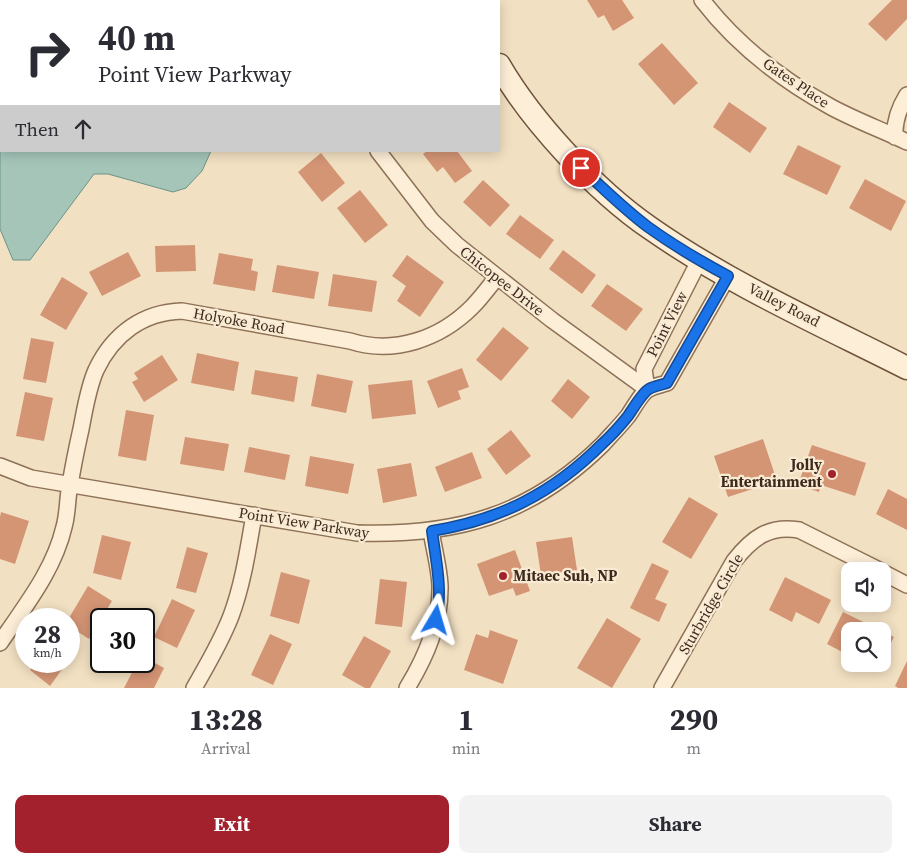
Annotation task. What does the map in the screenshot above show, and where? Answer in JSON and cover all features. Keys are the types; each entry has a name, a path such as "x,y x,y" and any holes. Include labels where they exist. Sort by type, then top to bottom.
{"main road":[{"name":"Valley Road","path":"500,66 508,80 544,127 581,168 649,227 699,261 907,368"}],"street":[{"name":"Gates Place","path":"702,0 736,38 794,84 831,107 901,140"},
{"path":"901,140 897,118 907,95"},
{"name":"Chicopee Drive","path":"379,152 432,221 457,245 552,320 647,389"},
{"name":"Point View","path":"699,261 644,369 647,389 667,383 728,276"},
{"name":"Holyoke Road","path":"0,643 45,575 57,550 65,526 70,485 90,388 96,370 118,338 133,325 149,316 166,311 182,310 362,345 381,347 401,346 435,334 455,322 472,307 496,277"},
{"name":"Point View Parkway","path":"0,466 31,478 357,533 394,534 432,531 484,520 521,504 550,488 577,467 613,432 626,418 647,389"},
{"path":"194,688 218,646 232,615 241,584 254,515"},
{"name":"Sturbridge Circle","path":"662,688 734,561 744,547 757,537 771,530 785,528 799,530 862,562"},
{"path":"407,688 425,656 434,632 439,608 440,584 432,531"},
{"name":"Sturbridge Circle","path":"891,577 907,585"}],"shaded area":[{"path":"0,152 211,152 202,171 186,188 173,192 108,174 94,174 30,260 13,260 0,229"}],"building":[{"path":"587,0 622,0 634,18 613,31 604,15 598,18"},
{"path":"892,0 907,0 907,19 886,41 868,24"},
{"path":"662,43 698,83 674,105 638,64"},
{"path":"729,102 767,128 750,153 713,127"},
{"path":"798,145 841,166 827,195 783,174"},
{"path":"426,152 458,152 472,171 455,183 443,167 437,172 423,154"},
{"path":"321,153 345,183 322,202 298,172"},
{"path":"865,179 906,201 891,231 849,208"},
{"path":"483,180 510,205 490,227 463,202"},
{"path":"360,190 388,225 365,243 337,208"},
{"path":"520,215 554,240 540,259 506,234"},
{"path":"195,245 196,271 156,272 155,246"},
{"path":"563,250 596,275 582,294 549,269"},
{"path":"128,252 141,276 102,296 89,272"},
{"path":"219,253 253,259 251,270 258,272 255,291 213,284"},
{"path":"407,255 444,282 420,317 397,301 406,286 392,276"},
{"path":"277,265 319,272 314,299 272,292"},
{"path":"333,274 377,281 372,312 328,306"},
{"path":"62,277 88,293 66,330 40,315"},
{"path":"607,284 643,309 626,331 591,306"},
{"path":"503,327 529,348 501,381 476,360"},
{"path":"31,338 54,342 46,383 23,379"},
{"path":"197,353 239,362 234,391 191,383"},
{"path":"162,355 178,380 144,402 132,382 138,379 134,373"},
{"path":"462,368 469,387 458,391 461,399 438,408 427,381"},
{"path":"255,370 298,377 294,402 251,394"},
{"path":"317,374 353,381 346,413 311,406"},
{"path":"568,379 590,397 572,419 551,401"},
{"path":"412,380 416,414 372,419 368,385"},
{"path":"25,392 53,398 44,441 16,436"},
{"path":"126,410 154,415 146,461 118,456"},
{"path":"511,430 531,456 506,475 487,449"},
{"path":"185,437 229,444 224,471 180,464"},
{"path":"763,439 777,481 728,497 714,456"},
{"name":"Jolly Entertainment","path":"812,445 866,463 855,496 821,485 819,492 798,485"},
{"path":"249,447 290,455 285,480 244,472"},
{"path":"472,452 482,478 445,492 435,467"},
{"path":"310,456 354,464 348,494 305,486"},
{"path":"411,463 417,496 383,503 377,469"},
{"path":"888,489 907,499 907,530 876,514"},
{"path":"689,497 718,514 691,559 662,542"},
{"path":"1,512 29,521 15,564 0,559"},
{"path":"102,535 131,542 121,580 93,573"},
{"path":"572,537 577,570 541,575 536,542"},
{"path":"187,547 208,553 196,593 176,588"},
{"name":"Mitaec Suh, NP","path":"515,550 530,591 516,596 513,588 489,596 477,564"},
{"path":"652,563 669,571 655,599 667,604 659,622 630,608"},
{"path":"281,572 310,580 299,624 270,616"},
{"path":"785,577 831,600 819,624 796,612 792,622 769,610"},
{"path":"380,579 407,582 402,627 375,624"},
{"path":"88,586 112,601 108,608 90,608 89,639 80,633 80,608 75,608"},
{"path":"172,599 195,610 177,648 155,637"},
{"path":"843,612 864,622 841,622 841,651 827,644"},
{"path":"607,618 641,639 612,688 577,668"},
{"path":"490,630 518,640 503,684 464,670 476,634 488,638"},
{"path":"270,634 292,644 273,685 251,675"},
{"path":"364,636 391,651 370,688 365,688 342,675"},
{"path":"907,661 907,688 898,688 895,686"},
{"path":"155,663 164,668 154,688 124,688 132,673 155,673"},
{"path":"34,673 59,673 50,686"}],"place":[{"name":"Jolly Entertainment","path":"832,474"},
{"name":"Mitaec Suh, NP","path":"503,576"}],"route":[{"path":"436,620 439,608 440,584 432,531 461,526 491,517 521,504 550,488 577,467 603,444 626,418 647,389 667,383 728,276 699,261 649,227 581,168"}]}
